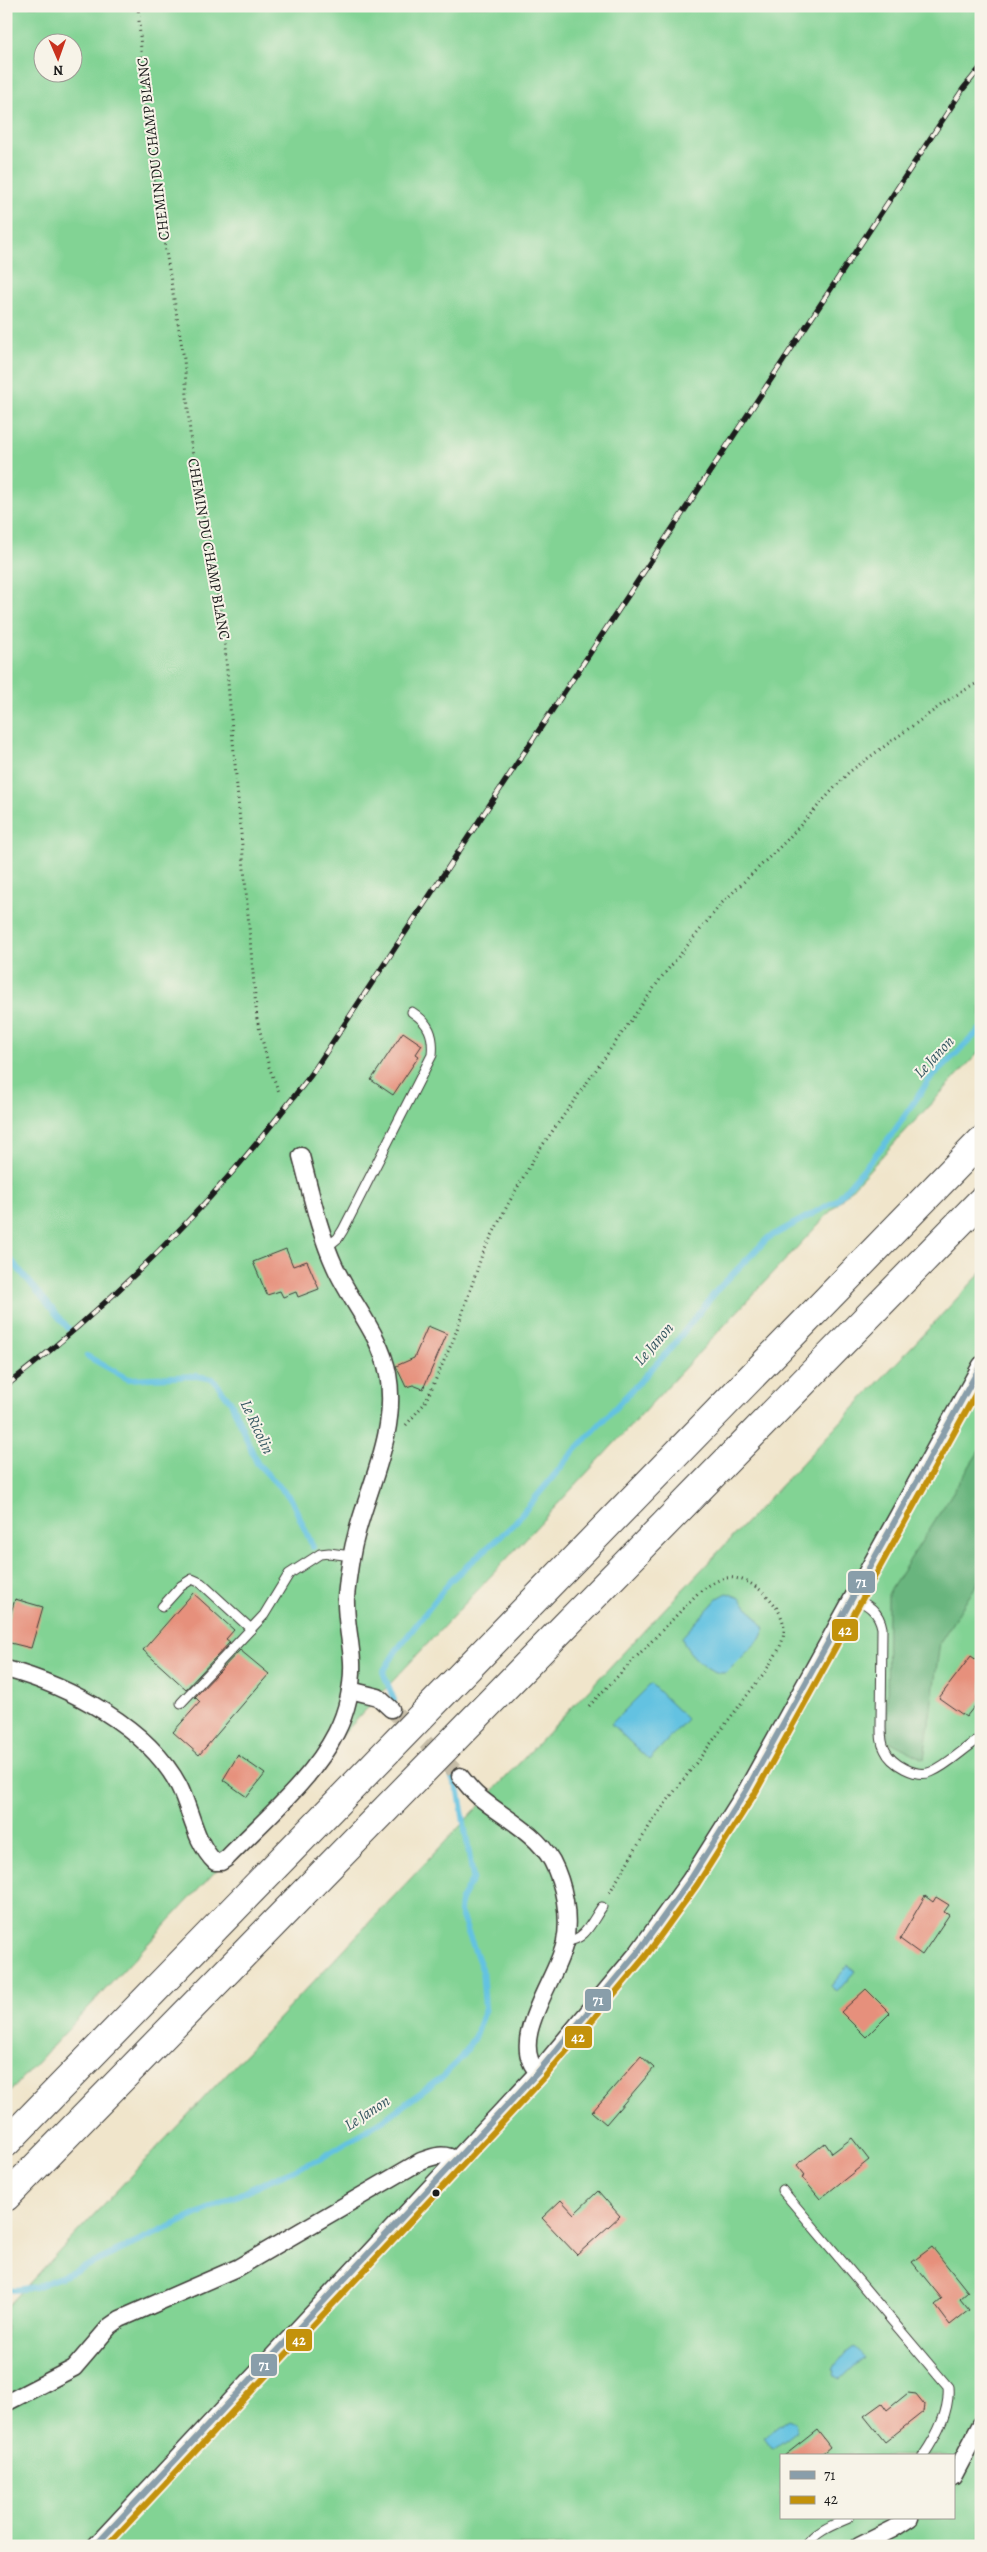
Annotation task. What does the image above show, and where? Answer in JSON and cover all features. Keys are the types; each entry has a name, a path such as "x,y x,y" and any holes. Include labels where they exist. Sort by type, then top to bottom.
{"highway":[{"path":"6,2143 981,1141"},
{"path":"6,2197 981,1201"}],"street":[{"path":"6,1669 90,1701 113,1716 161,1759 175,1779 189,1806 203,1847 215,1862 221,1862 322,1756 337,1732 350,1690 352,1662 347,1628 346,1598 351,1556 382,1456 389,1402 388,1374 379,1347 335,1268 327,1247 301,1156"},
{"path":"95,2546 538,2072 638,1952 690,1880 746,1791 981,1365"},
{"path":"350,1690 378,1697 391,1709"},
{"path":"460,1776 477,1795 536,1840 552,1860 561,1885 567,1912 566,1942 557,1969 532,2022 528,2058 538,2072"},
{"path":"6,2403 74,2368 110,2326 132,2313 239,2267 421,2161 442,2155 448,2155 456,2160"},
{"path":"954,2474 981,2424"},
{"path":"859,2546 907,2520"}],"lane":[{"path":"327,1247 338,1238 343,1230 432,1055 433,1043 428,1025 412,1012"},
{"path":"182,1703 264,1614 289,1574 298,1566 320,1554 351,1556"},
{"path":"162,1607 181,1586 192,1579 201,1583 251,1628"},
{"path":"853,1597 874,1610 880,1617 882,1628 882,1743 886,1753 893,1761 919,1773 930,1772 979,1739"},
{"path":"566,1942 577,1940 583,1935 602,1907"},
{"path":"782,2190 948,2387 949,2396 942,2419 931,2445 924,2454"},
{"path":"806,2546 811,2538 845,2520"}],"path":[{"name":"CHEMIN DU CHAMP BLANC","path":"138,6 145,109 153,174 184,360 191,446 223,625 257,1019 269,1067 279,1092"},
{"path":"385,1440 394,1438 428,1397 454,1338 482,1256 537,1153 661,978 722,903 785,842 849,772 951,698 981,681"},
{"path":"589,1706 699,1592 717,1580 734,1578 747,1583 776,1606 783,1620 784,1632 779,1650 653,1820 602,1907"}],"green space":[{"path":"6,6 981,6 981,1050 6,2096"},
{"path":"981,1273 981,2546 6,2546 6,2308"},
{"path":"981,1448 981,1578 940,1642 924,1759 887,1740 888,1594"}],"water":[{"path":"727,1593 740,1598 765,1628 760,1639 727,1672 721,1673 707,1667 693,1656 687,1649 682,1637 718,1598"},
{"path":"651,1684 687,1719 649,1760 611,1724"},
{"path":"848,1965 855,1971 837,1992 831,1986"},
{"path":"854,2347 863,2358 841,2379 833,2375 834,2371 832,2370 838,2359"},
{"path":"788,2419 795,2422 797,2431 773,2449 764,2437"}],"building":[{"path":"403,1032 422,1045 416,1054 419,1056 393,1095 371,1080"},
{"path":"286,1249 293,1266 307,1261 319,1289 298,1297 296,1292 283,1297 280,1291 267,1295 253,1262"},
{"path":"428,1326 447,1334 423,1389 413,1385 406,1387 396,1366 414,1358"},
{"path":"193,1593 234,1630 226,1639 230,1642 186,1689 143,1650"},
{"path":"15,1599 43,1607 31,1648 6,1642 6,1630"},
{"path":"240,1650 269,1674 199,1755 173,1732 200,1702 195,1697"},
{"path":"971,1656 981,1663 981,1698 966,1717 939,1698"},
{"path":"238,1755 265,1774 247,1797 223,1780"},
{"path":"925,1896 933,1902 936,1897 949,1905 944,1912 949,1915 922,1955 900,1939"},
{"path":"866,1989 890,2013 866,2037 841,2012"},
{"path":"641,2056 654,2068 606,2124 592,2112"},
{"path":"852,2138 869,2160 820,2199 802,2177 805,2175 797,2165 825,2143 832,2153"},
{"path":"598,2191 620,2216 577,2255 542,2218 561,2200 574,2214"},
{"path":"932,2247 968,2292 960,2299 969,2310 950,2325 935,2305 942,2299 912,2262"},
{"path":"908,2393 916,2394 924,2404 923,2412 885,2442 864,2416 882,2403 887,2410"},
{"path":"817,2430 830,2447 821,2454 787,2454"}],"waterway":[{"name":"Le Janon","path":"394,1700 383,1672 396,1651 451,1580 512,1526 571,1455 672,1347 717,1290 768,1238 836,1201 889,1139 929,1080 981,1029"},
{"name":"Le Ricolin","path":"6,1254 68,1328"},
{"name":"Le Ricolin","path":"87,1356 128,1379 196,1376 213,1379 231,1402 257,1463 291,1499 313,1547"},
{"name":"Le Janon","path":"6,2289 16,2290 35,2287 78,2270 274,2178 320,2159 383,2120 441,2078 460,2059 475,2036 485,2008 482,1969 460,1912 461,1900 473,1878 459,1792 452,1778"}],"tunnel":[{"path":"391,1709 460,1776"}],"railway":[{"path":"6,1386 37,1362 125,1284 182,1228 245,1158 311,1075 963,89 981,67"}],"transit line":[{"name":"71","path":"95,2546 538,2072 638,1952 690,1880 746,1791 981,1365"},
{"name":"42","path":"107,2546 544,2078 645,1957 697,1885 754,1795 981,1384"}]}
